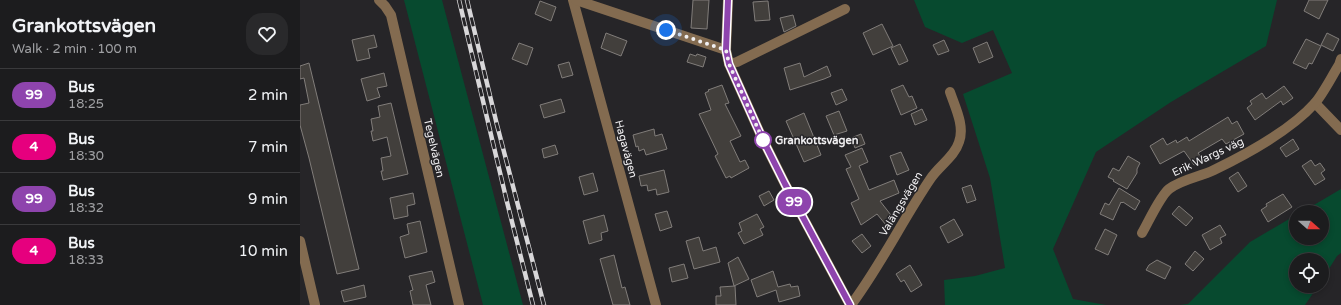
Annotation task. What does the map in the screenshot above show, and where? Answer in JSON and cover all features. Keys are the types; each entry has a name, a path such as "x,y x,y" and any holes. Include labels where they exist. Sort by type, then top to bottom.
{"street":[{"name":"Tegelvägen","path":"378,0 385,6 391,15 459,305"},
{"path":"574,0 726,50"},
{"name":"Hagavägen","path":"574,0 656,305"},
{"path":"728,0 726,50 729,64 763,140 785,184 850,305"},
{"path":"729,64 737,62 845,9"},
{"name":"Erik Wargs väg","path":"1142,233 1163,196 1169,189 1244,155 1288,127 1315,103 1341,59"},
{"name":"Valängsvägen","path":"850,305 886,252 932,176 949,158 959,143 962,129 950,92"},
{"path":"1315,103 1341,130"},
{"path":"300,241 315,305"}],"green space":[{"path":"404,0 442,0 523,305 483,305"},
{"path":"914,0 1277,0 1266,46 1171,102 1096,152 1053,249 1073,299 1106,305 945,305 944,280 975,276 1005,268 990,178 963,94 1012,73 993,30 962,43 925,27"},
{"path":"1341,189 1341,253 1337,256 1329,269 1329,253 1289,253 1289,293 1313,293 1305,305 1180,305 1188,304 1250,242 1289,219 1289,245 1329,245 1329,205 1314,205"}],"building":[{"path":"693,0 709,0 707,29 691,28"},
{"path":"1309,0 1328,0 1319,19 1304,11"},
{"path":"540,1 556,7 551,21 535,14"},
{"path":"768,1 770,20 755,21 753,2"},
{"path":"793,15 796,26 784,32 780,18"},
{"path":"882,24 893,46 873,55 863,33"},
{"path":"606,33 627,41 621,56 601,48"},
{"path":"1327,33 1339,39 1333,51 1321,45"},
{"path":"374,35 377,47 368,49 370,58 357,61 352,40"},
{"path":"1306,39 1321,46 1312,64 1309,63 1306,69 1293,63"},
{"path":"944,40 949,51 938,55 933,45"},
{"path":"987,42 993,57 979,63 973,48"},
{"path":"519,43 533,48 527,65 512,59"},
{"path":"900,44 908,61 899,65 891,48"},
{"path":"690,54 696,56 697,54 706,57 703,67 687,62"},
{"path":"569,62 573,75 562,78 558,65"},
{"path":"309,63 359,269 337,274 300,125 300,105 309,103 304,78 300,79 300,66"},
{"path":"800,63 804,77 827,66 831,76 790,90 784,68"},
{"path":"384,73 387,86 377,88 380,97 367,101 361,79"},
{"path":"722,85 729,103 725,104 741,136 730,141 740,162 745,160 749,168 731,178 730,176 726,178 715,156 718,154 699,114 711,110 705,93 709,91 708,90"},
{"path":"903,85 909,97 912,96 917,108 901,115 891,90"},
{"path":"1284,86 1293,98 1283,105 1281,101 1255,120 1247,108 1252,104 1250,101 1262,93 1266,99"},
{"path":"842,89 847,100 836,105 831,93"},
{"path":"561,99 565,112 544,118 540,105"},
{"path":"391,103 408,174 383,180 381,158 391,156 387,137 373,141 371,119 380,117 378,106"},
{"path":"922,109 927,120 915,125 911,114"},
{"path":"839,111 847,131 834,135 826,116"},
{"path":"804,113 821,155 804,162 786,121"},
{"path":"1228,117 1232,124 1237,121 1244,134 1226,144 1222,139 1198,153 1203,160 1194,165 1184,151 1160,164 1150,146 1163,138 1167,145 1176,140 1177,143 1187,137 1189,141"},
{"path":"654,129 655,136 662,134 667,149 646,155 644,149 639,151 638,146 636,147 633,135"},
{"path":"861,134 865,144 855,148 851,138"},
{"path":"1293,139 1299,149 1286,157 1280,148"},
{"path":"555,145 558,154 544,158 542,149"},
{"path":"862,148 868,162 859,166 869,190 894,180 899,193 880,201 894,219 886,225 877,214 861,225 851,203 859,199 846,169 851,167 845,155"},
{"path":"901,152 909,170 897,175 890,156"},
{"path":"1128,156 1140,163 1137,173 1127,189 1108,177 1113,168 1119,171"},
{"path":"1311,160 1315,166 1320,163 1325,170 1321,173 1325,179 1315,185 1302,166"},
{"path":"664,170 669,192 657,195 656,189 648,191 647,185 641,186 639,176"},
{"path":"1238,172 1247,186 1238,192 1229,178"},
{"path":"593,173 598,191 584,195 579,177"},
{"path":"971,185 976,200 967,203 962,188"},
{"path":"1119,188 1140,201 1135,210 1121,202 1113,220 1100,214 1105,203 1109,205"},
{"path":"769,191 774,200 764,206 759,196"},
{"path":"413,193 415,204 407,206 408,216 394,219 390,198"},
{"path":"1283,194 1291,205 1289,205 1289,209 1268,222 1261,210 1267,206 1266,204"},
{"path":"1179,206 1193,218 1186,226 1172,214"},
{"path":"667,211 672,227 660,231 655,214"},
{"path":"757,214 764,227 760,229 763,235 744,244 738,233 742,231 739,223"},
{"path":"604,215 608,231 601,233 602,240 589,244 583,221"},
{"path":"954,219 963,235 948,243 940,227"},
{"path":"420,221 427,252 405,258 400,237 409,234 407,224"},
{"path":"1220,225 1226,235 1220,238 1222,243 1210,250 1202,235"},
{"path":"1105,229 1117,235 1108,255 1095,249"},
{"path":"862,234 871,246 862,253 852,241"},
{"path":"699,237 703,251 716,247 720,262 694,269 686,241"},
{"path":"1195,251 1204,259 1193,271 1185,264"},
{"path":"614,255 622,288 625,287 630,305 613,305 600,259"},
{"path":"738,257 749,279 734,286 728,263"},
{"path":"1157,260 1171,267 1165,279 1146,270 1149,265"},
{"path":"684,264 688,278 672,282 669,268"},
{"path":"910,265 922,285 911,292 904,280 901,282 896,274"},
{"path":"432,271 435,282 426,285 431,305 413,305 410,291 413,290 409,276"},
{"path":"773,271 778,287 790,284 791,287 798,286 800,296 779,302 776,290 757,297 751,280"},
{"path":"364,285 366,297 344,302 341,291"},
{"path":"735,286 736,305 716,305 716,296 721,296 720,287"}],"railway":[{"path":"459,0 533,305"},
{"path":"467,0 497,125 544,305"}],"bus line":[{"name":"99","path":"728,0 726,50 729,64 763,140 785,184 850,305"}],"place":[{"name":"Grankottsvägen","path":"763,140"}],"route":[{"path":"666,30 726,50 729,64 763,140"}]}
